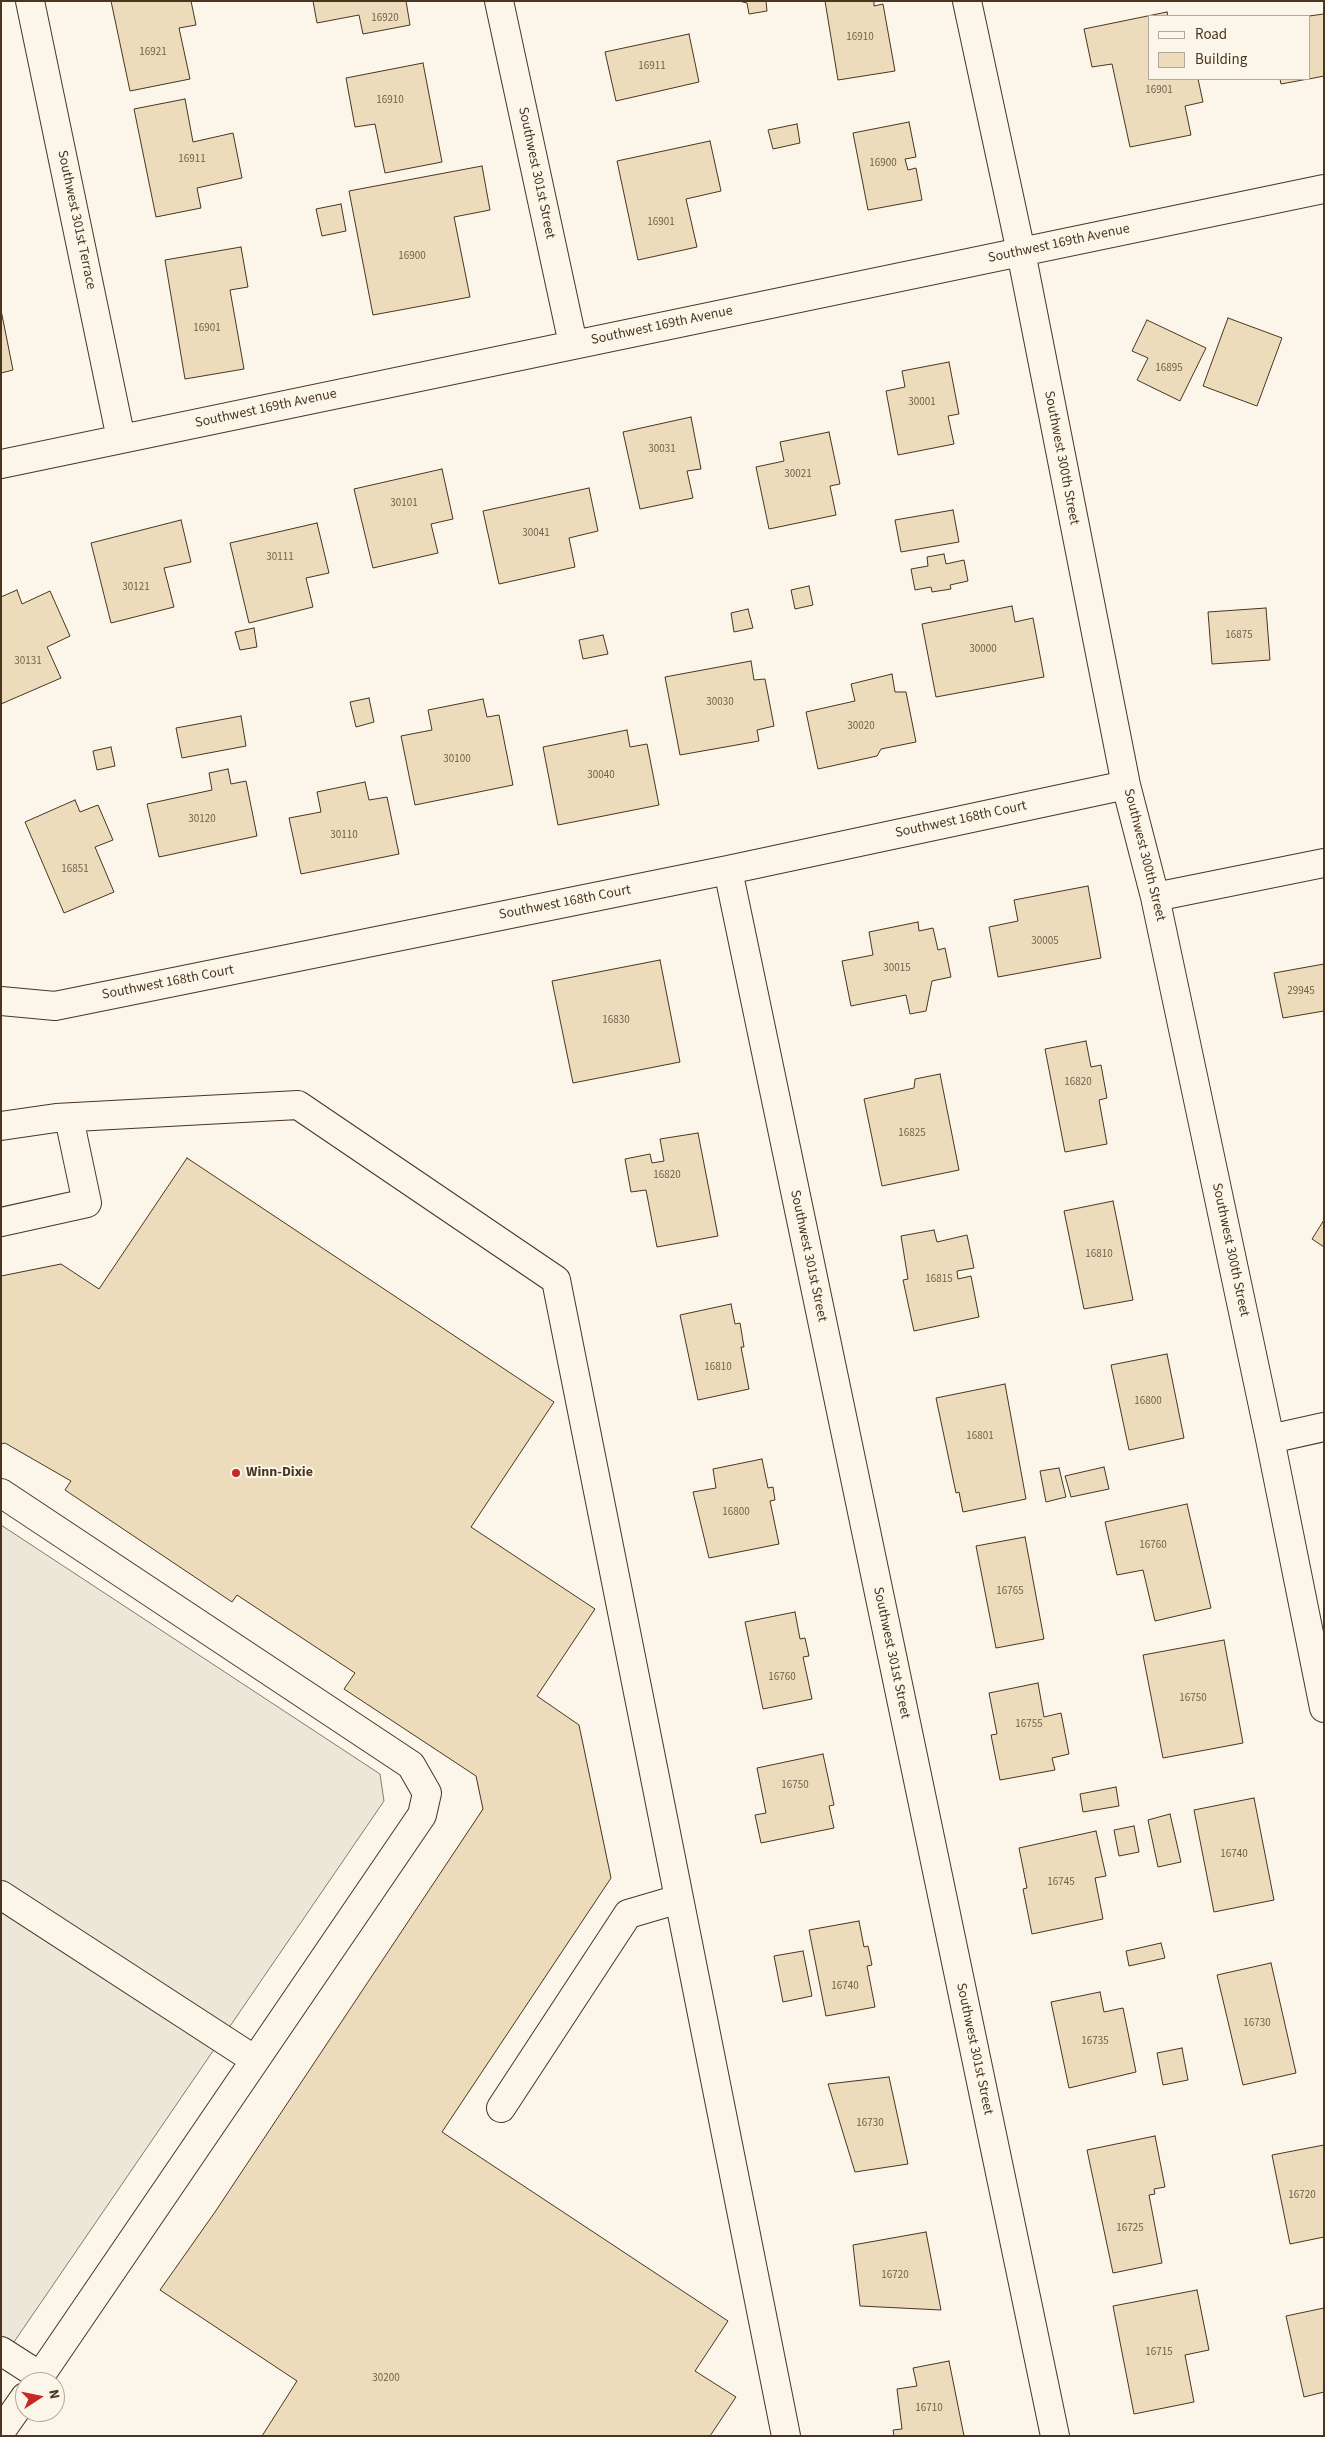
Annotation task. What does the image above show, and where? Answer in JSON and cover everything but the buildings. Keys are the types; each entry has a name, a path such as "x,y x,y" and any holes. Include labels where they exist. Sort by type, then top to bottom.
{"street":[{"name":"Southwest 301st Terrace","path":"30,1 121,439"},
{"name":"Southwest 301st Street","path":"499,1 573,344"},
{"name":"Southwest 300th Street","path":"967,1 1021,252 1126,785 1155,897 1270,1439 1324,1708"},
{"name":"Southwest 169th Avenue","path":"1,464 1324,189"},
{"name":"Southwest 168th Court","path":"1,1001 55,1006 728,870 1126,785"},
{"path":"1155,897 1324,863"},
{"name":"Southwest 301st Street","path":"728,870 1055,2436"},
{"path":"1,1126 69,1118 298,1105 556,1280 786,2436"},
{"path":"1,1222 87,1203 69,1118"},
{"path":"1270,1439 1324,1427"},
{"path":"1,1493 411,1765 427,1793 422,1815 43,2372"},
{"path":"1,1894 255,2060"},
{"path":"501,2108 628,1914 679,1899"},
{"path":"1,2351 21,2372"},
{"path":"1,2431 15,2411"}],"shaded area":[{"path":"1,1525 380,1774 384,1801 1,2361"}],"place":[{"name":"Winn-Dixie","path":"236,1473"}]}
